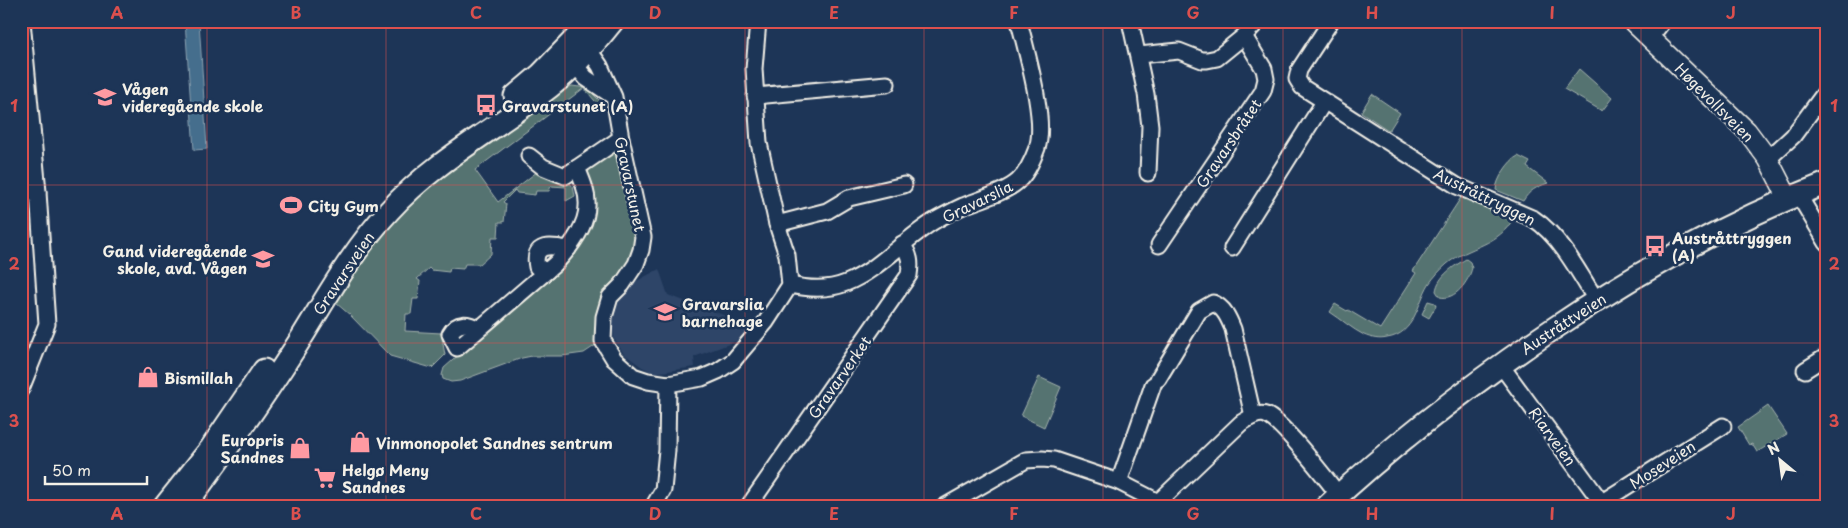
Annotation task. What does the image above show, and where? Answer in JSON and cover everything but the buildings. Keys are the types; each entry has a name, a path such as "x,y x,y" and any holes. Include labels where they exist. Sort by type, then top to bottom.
{"main road":[{"name":"Gravarsveien","path":"164,507 210,448 340,259 379,210 429,160 515,96 541,74 578,54 592,21"},
{"name":"Gravarsveien","path":"184,507 248,420 296,347 345,265 389,210 417,183 454,153 552,86 578,54 613,21"},
{"name":"Austråttveien","path":"1333,501 1383,456 1500,364 1596,300 1693,244 1793,196 1827,183"}],"street":[{"path":"21,389 47,324 38,192 22,21"},
{"path":"758,21 754,70 758,143 777,224 787,255 790,285"},
{"name":"Gravarslia","path":"790,285 822,288 845,284 865,274 917,232 956,210 1018,182 1034,156 1038,144 1038,114 1019,21"},
{"path":"1130,21 1139,55 1150,126 1148,173"},
{"path":"1139,55 1179,51 1202,60 1217,58 1244,36 1258,21"},
{"name":"Austråttryggen","path":"1331,21 1299,70 1297,79 1302,87 1457,186 1534,219 1544,226 1560,246 1596,300"},
{"name":"Høgevollsveien","path":"1632,21 1740,124 1793,196"},
{"path":"1650,38 1663,21"},
{"name":"Gravarsbråtet","path":"1159,245 1263,91 1266,79 1264,69 1244,36"},
{"path":"578,54 586,78 614,97"},
{"name":"Gravarstunet","path":"578,54 600,66 614,97 643,237 636,264 610,297 604,317 603,341 614,359 634,376 648,381 668,384 702,378 718,371 733,361 766,322 790,285"},
{"path":"755,96 887,84"},
{"path":"1768,160 1793,136 1827,90"},
{"path":"1232,248 1324,102"},
{"path":"529,156 543,167 565,176 621,138"},
{"path":"458,348 547,271 568,249 580,230 588,207 586,191 577,168"},
{"path":"777,224 827,211 849,198 904,185"},
{"path":"21,193 38,192"},
{"path":"1793,196 1827,243"},
{"name":"Gravarverket","path":"748,507 909,275 911,263 908,252 902,244"},
{"path":"547,271 537,267 536,255 540,250 546,246 568,249"},
{"path":"1119,482 1156,382 1199,311 1213,303 1218,305 1228,316 1233,329 1253,416"},
{"path":"1805,370 1827,356"},
{"name":"Riarveien","path":"1500,364 1604,505"},
{"path":"653,507 663,490 667,450 668,384"},
{"path":"944,507 1026,460 1042,458 1054,460 1119,482 1156,504 1230,432 1253,416 1265,415 1277,423 1296,442 1333,501"},
{"name":"Moseveien","path":"1604,505 1723,426"}],"shaded area":[{"path":"185,21 199,21 207,149 194,150"},
{"name":"Gravarslia barnehage","path":"659,269 668,295 751,325 737,341 694,357 695,367 654,373 642,367 624,354 614,339 612,322 617,302 631,284"}],"green space":[{"path":"1579,69 1612,98 1602,111 1564,89"},
{"path":"572,86 587,88 601,102 600,107 584,88 475,170 498,202 538,171 569,182 573,187 575,196 566,201 566,187 551,186 549,191 536,191 535,195 517,193 515,190 503,202 506,204 504,222 499,222 498,237 492,237 491,254 480,264 465,264 463,269 450,268 449,272 431,270 429,268 417,279 420,281 418,299 413,299 411,314 406,314 405,331 441,333 445,355 432,368 390,356 336,303 361,265 388,228 406,208 446,171 557,93"},
{"path":"1372,94 1400,113 1388,130 1361,112"},
{"path":"614,151 617,153 635,240 634,255 599,343 584,353 562,356 532,356 460,381 451,382 443,379 444,368 547,277 591,194 588,174 590,167"},
{"path":"1518,156 1530,162 1527,167 1548,183 1533,190 1523,201 1496,190 1498,181 1504,171 1514,158"},
{"path":"1462,196 1514,217 1501,234 1455,258 1440,271 1429,284 1414,317 1404,331 1387,338 1372,338 1360,333 1330,312 1335,304 1380,329 1416,273 1413,271"},
{"path":"1466,259 1470,262 1472,268 1465,284 1451,296 1440,297 1436,291 1443,276"},
{"path":"1428,301 1435,303 1436,306 1429,318 1422,314"},
{"path":"1039,377 1061,387 1044,427 1021,416"},
{"path":"1768,406 1787,434 1757,452 1752,444 1749,445 1738,427"}],"place":[{"name":"Vågen videregående skole","path":"105,97"},
{"name":"Gravarstunet (A)","path":"486,105"},
{"name":"City Gym","path":"291,205"},
{"name":"Austråttryggen (A)","path":"1655,246"},
{"name":"Gand videregående skole, avd. Vågen","path":"263,259"},
{"name":"Gravarslia barnehage","path":"665,312"},
{"name":"Bismillah","path":"148,377"},
{"name":"Vinmonopolet Sandnes sentrum","path":"360,442"},
{"name":"Europris Sandnes","path":"300,448"},
{"name":"Helgø Meny Sandnes","path":"325,478"}]}
